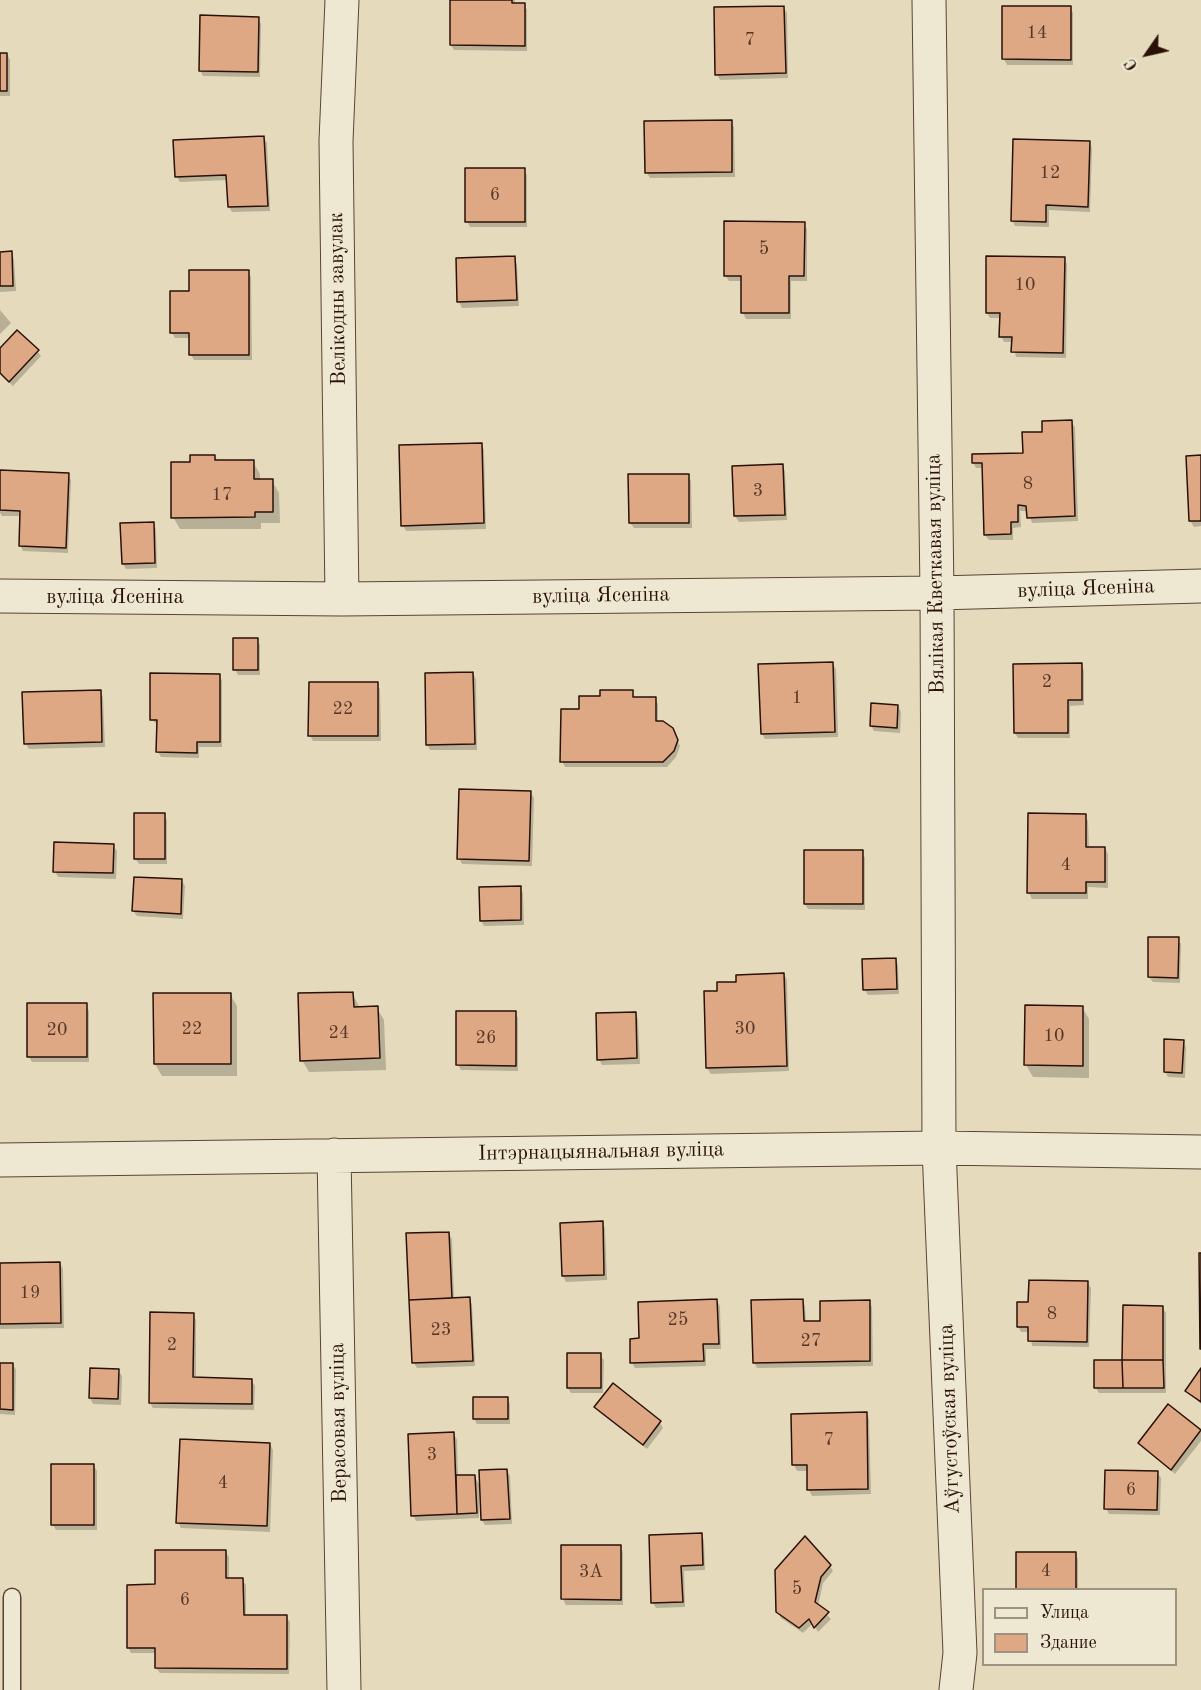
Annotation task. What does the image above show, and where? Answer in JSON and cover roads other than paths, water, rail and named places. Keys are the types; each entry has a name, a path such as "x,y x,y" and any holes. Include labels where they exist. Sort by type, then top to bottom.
{"street":[{"name":"Велікодны завулак","path":"342,0 336,141 342,599"},
{"name":"Вялікая Кветкавая вуліца","path":"929,0 937,593 939,1148"},
{"name":"вуліца Ясеніна","path":"0,596 342,599 937,593 1201,586"},
{"name":"Інтэрнацыянальная вуліца","path":"0,1160 939,1148 1201,1152"},
{"name":"Аўгустоўская вуліца","path":"939,1148 960,1653 956,1690"},
{"name":"Верасовая вуліца","path":"334,1155 344,1690"}],"lane":[{"path":"12,1597 12,1690"}]}
